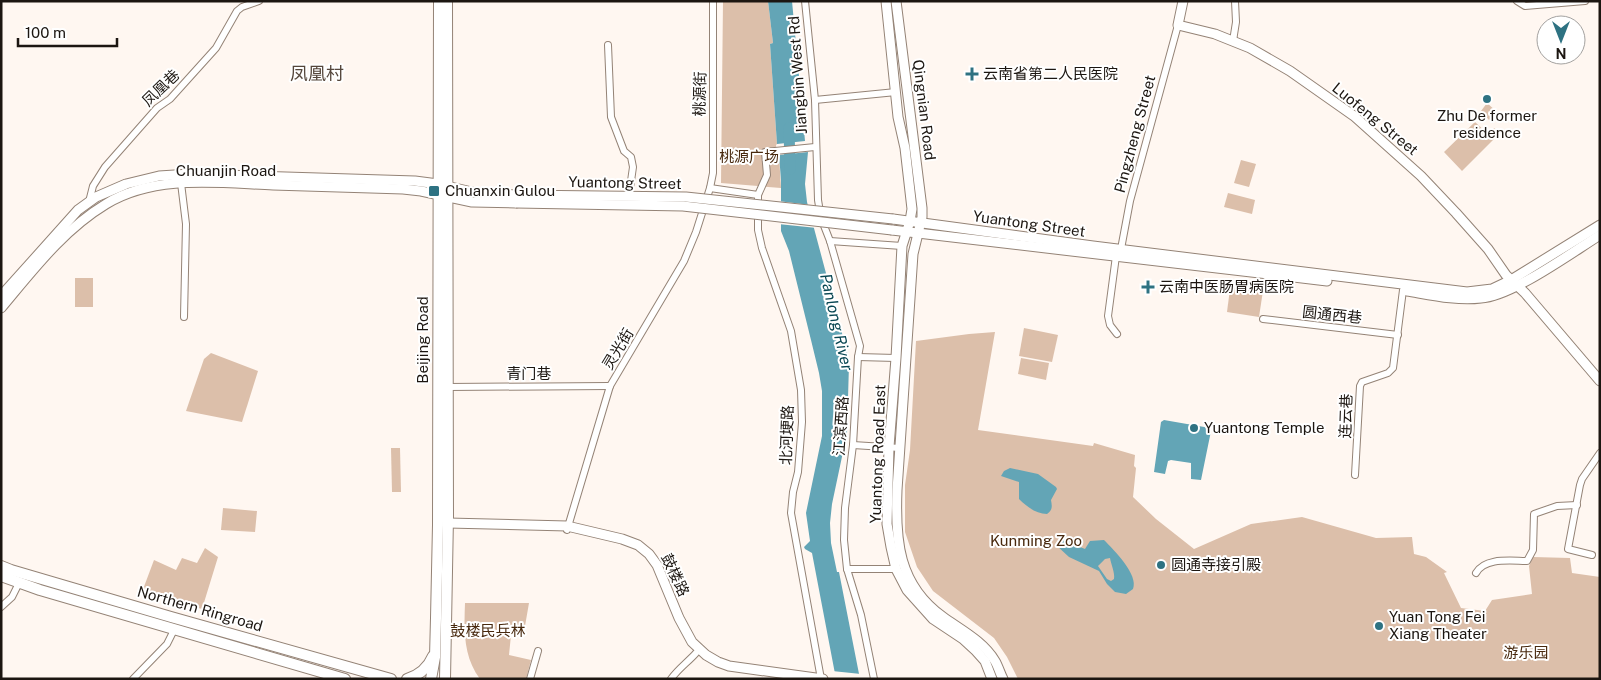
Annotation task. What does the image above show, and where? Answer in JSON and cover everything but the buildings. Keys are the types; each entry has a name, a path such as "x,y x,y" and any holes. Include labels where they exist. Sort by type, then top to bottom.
{"main road":[{"name":"Beijing Road","path":"439,1 448,387 447,656 445,679"},
{"name":"Beijing Road","path":"431,679 435,648 438,525 447,1"},
{"name":"Qingnian Road","path":"886,1 912,209 910,221"},
{"name":"Qingnian Road","path":"896,1 921,199 922,217 920,223"},
{"path":"1178,25 1183,1"},
{"name":"Luofeng Street","path":"1178,25 1215,34 1250,48 1290,71 1354,116 1421,176 1488,249 1514,283 1600,381"},
{"name":"Chuanjin Road","path":"1,296 78,210 96,197 126,184 159,176 214,174 415,181 443,191"},
{"name":"Chuanjin Road","path":"1,308 61,238 105,204 120,196 138,190 192,182 443,191"},
{"name":"Yuantong Street","path":"443,191 476,193 516,199 683,206 907,232 1118,253 1403,288 1468,299 1493,296 1600,226"},
{"name":"Yuantong Street","path":"516,199 686,197 910,221 1118,253"},
{"path":"86,219 89,202"},
{"name":"Yuantong Road East","path":"910,221 902,246 889,447 887,524 896,569 907,590 932,619 963,639 985,661 992,679"},
{"name":"Yuantong Road East","path":"920,223 912,254 896,523 903,567 913,585 926,602 984,647 995,661 1003,679"},
{"name":"Yuantong Street","path":"1514,283 1600,235"},
{"name":"鼓楼路","path":"448,525 567,528 622,539 638,545 649,554 663,576 685,632 697,649 718,662 740,668 821,679"},
{"name":"鼓楼路","path":"567,528 636,550 646,558 658,578 681,635 696,654 716,667 728,671 782,679"},
{"name":"Northern Ringroad","path":"1,566 171,617 391,679"},
{"name":"Northern Ringroad","path":"1,576 174,630 345,679"},
{"path":"407,679 417,675 426,668 432,659 435,648"},
{"path":"447,656 451,679"}],"street":[{"name":"凤凰巷","path":"89,202 93,186 105,167 157,108 170,99 216,48 237,11 242,7 259,1"},
{"name":"桃源街","path":"710,188 712,173 713,1"},
{"name":"Jiangbin West Rd","path":"805,1 815,100 812,147"},
{"path":"1233,41 1236,22 1235,1"},
{"path":"1517,1 1525,6 1585,1"},
{"name":"Pingzheng Street","path":"1117,334 1110,325 1108,316 1118,253 1130,201 1178,25"},
{"path":"608,45 612,117 624,151 631,157 630,188"},
{"path":"815,100 896,92"},
{"path":"710,188 758,195 767,174 765,152 812,147"},
{"name":"江滨西路","path":"812,147 821,218 830,242 860,346 845,508 844,540 847,569 861,615 874,679"},
{"path":"182,184 186,224 184,317"},
{"name":"灵光街","path":"567,528 610,386 684,261 696,232 710,188"},
{"name":"北河埂路","path":"758,195 758,230 762,248 791,331 801,390 802,422 798,472 793,492 791,513 821,679"},
{"path":"830,242 902,246"},
{"name":"连云巷","path":"1356,475 1360,386 1362,382 1388,374 1393,368 1403,288"},
{"name":"圆通西巷","path":"1262,319 1398,334"},
{"path":"858,356 896,358"},
{"name":"青门巷","path":"448,387 610,386"},
{"path":"852,445 900,448"},
{"path":"1592,555 1568,549 1582,479 1600,453"},
{"path":"1476,573 1479,567 1490,562 1527,561 1533,550 1534,514 1557,506 1577,505"},
{"path":"847,569 896,569"},
{"path":"1,607 12,597 19,583"},
{"path":"133,679 167,644 174,630"},
{"path":"530,679 538,651"},
{"path":"671,679 676,671 696,654"}],"green space":[{"name":"桃源广场","path":"723,1 768,1 773,43 770,44 776,145 777,155 779,155 781,188 721,183"},
{"path":"1487,103 1497,112 1489,120 1481,111"},
{"path":"1475,122 1488,134 1494,128 1500,133 1462,171 1444,152"},
{"path":"1241,160 1256,164 1249,187 1234,183"},
{"path":"1228,193 1255,200 1252,214 1224,207"},
{"path":"75,278 93,278 93,307 75,307"},
{"path":"1231,281 1264,284 1259,317 1227,312"},
{"path":"1024,328 1058,335 1052,362 1019,356"},
{"name":"Kunming Zoo","path":"995,332 978,430 1093,446 1094,443 1135,455 1134,466 1136,468 1133,497 1156,519 1194,549 1251,524 1302,517 1376,538 1412,537 1414,554 1426,557 1447,572 1444,573 1461,608 1485,611 1492,600 1532,594 1529,566 1533,557 1570,558 1572,573 1600,577 1600,679 1018,679 1007,657 994,638 933,591 917,567 905,532 905,485 910,450 916,341"},
{"path":"211,353 258,371 242,422 186,411 204,359"},
{"path":"1021,358 1049,363 1046,380 1018,374"},
{"path":"391,448 400,448 401,492 392,492"},
{"path":"223,508 257,511 255,532 221,530"},
{"path":"205,548 218,557 202,609 142,592 154,560 176,570 182,558 197,563"},
{"name":"鼓楼民兵林","path":"465,603 529,603 525,626 512,625 509,655 531,660 526,679 480,679 470,661 466,642"}],"water":[{"path":"768,1 792,1 805,141 777,144 770,44 773,43"},
{"path":"808,152 805,184 807,202 849,364 847,433 832,504 830,523 831,543 837,572 839,572 860,679 836,679 812,553 804,547 810,541 806,513 822,436 822,391 789,251 781,231 779,155"},
{"path":"1164,420 1210,428 1201,480 1191,479 1191,463 1171,460 1168,461 1165,474 1154,472 1161,422"},
{"path":"1010,468 1038,474 1056,487 1057,489 1051,500 1052,508 1047,514 1035,511 1019,499 1019,482 1001,476 1004,471"},
{"path":"1072,537 1080,547 1085,549 1090,541 1104,540 1129,570 1134,583 1133,589 1126,594 1115,592 1107,584 1099,571 1069,557 1056,545 1059,540","holes":["1110,558 1114,577 1111,581 1107,579 1098,566 1105,559"]}],"pier":[{"path":"778,201 810,205 817,228 778,224"},
{"path":"832,671 861,674 862,679 834,679"}],"waterway":[{"name":"Panlong River","path":"789,128 790,169"}],"place":[{"name":"云南省第二人民医院","path":"972,74"},
{"name":"Zhu De former residence","path":"1487,99"},
{"name":"Chuanxin Gulou","path":"434,191"},
{"name":"云南中医肠胃病医院","path":"1148,287"},
{"name":"Yuantong Temple","path":"1194,428"},
{"name":"圆通寺接引殿","path":"1161,565"},
{"name":"Yuan Tong Fei Xiang Theater","path":"1379,626"}],"district":[{"name":"凤凰村","path":"317,74"}],"park label":[{"name":"游乐园","path":"1526,653"}]}
